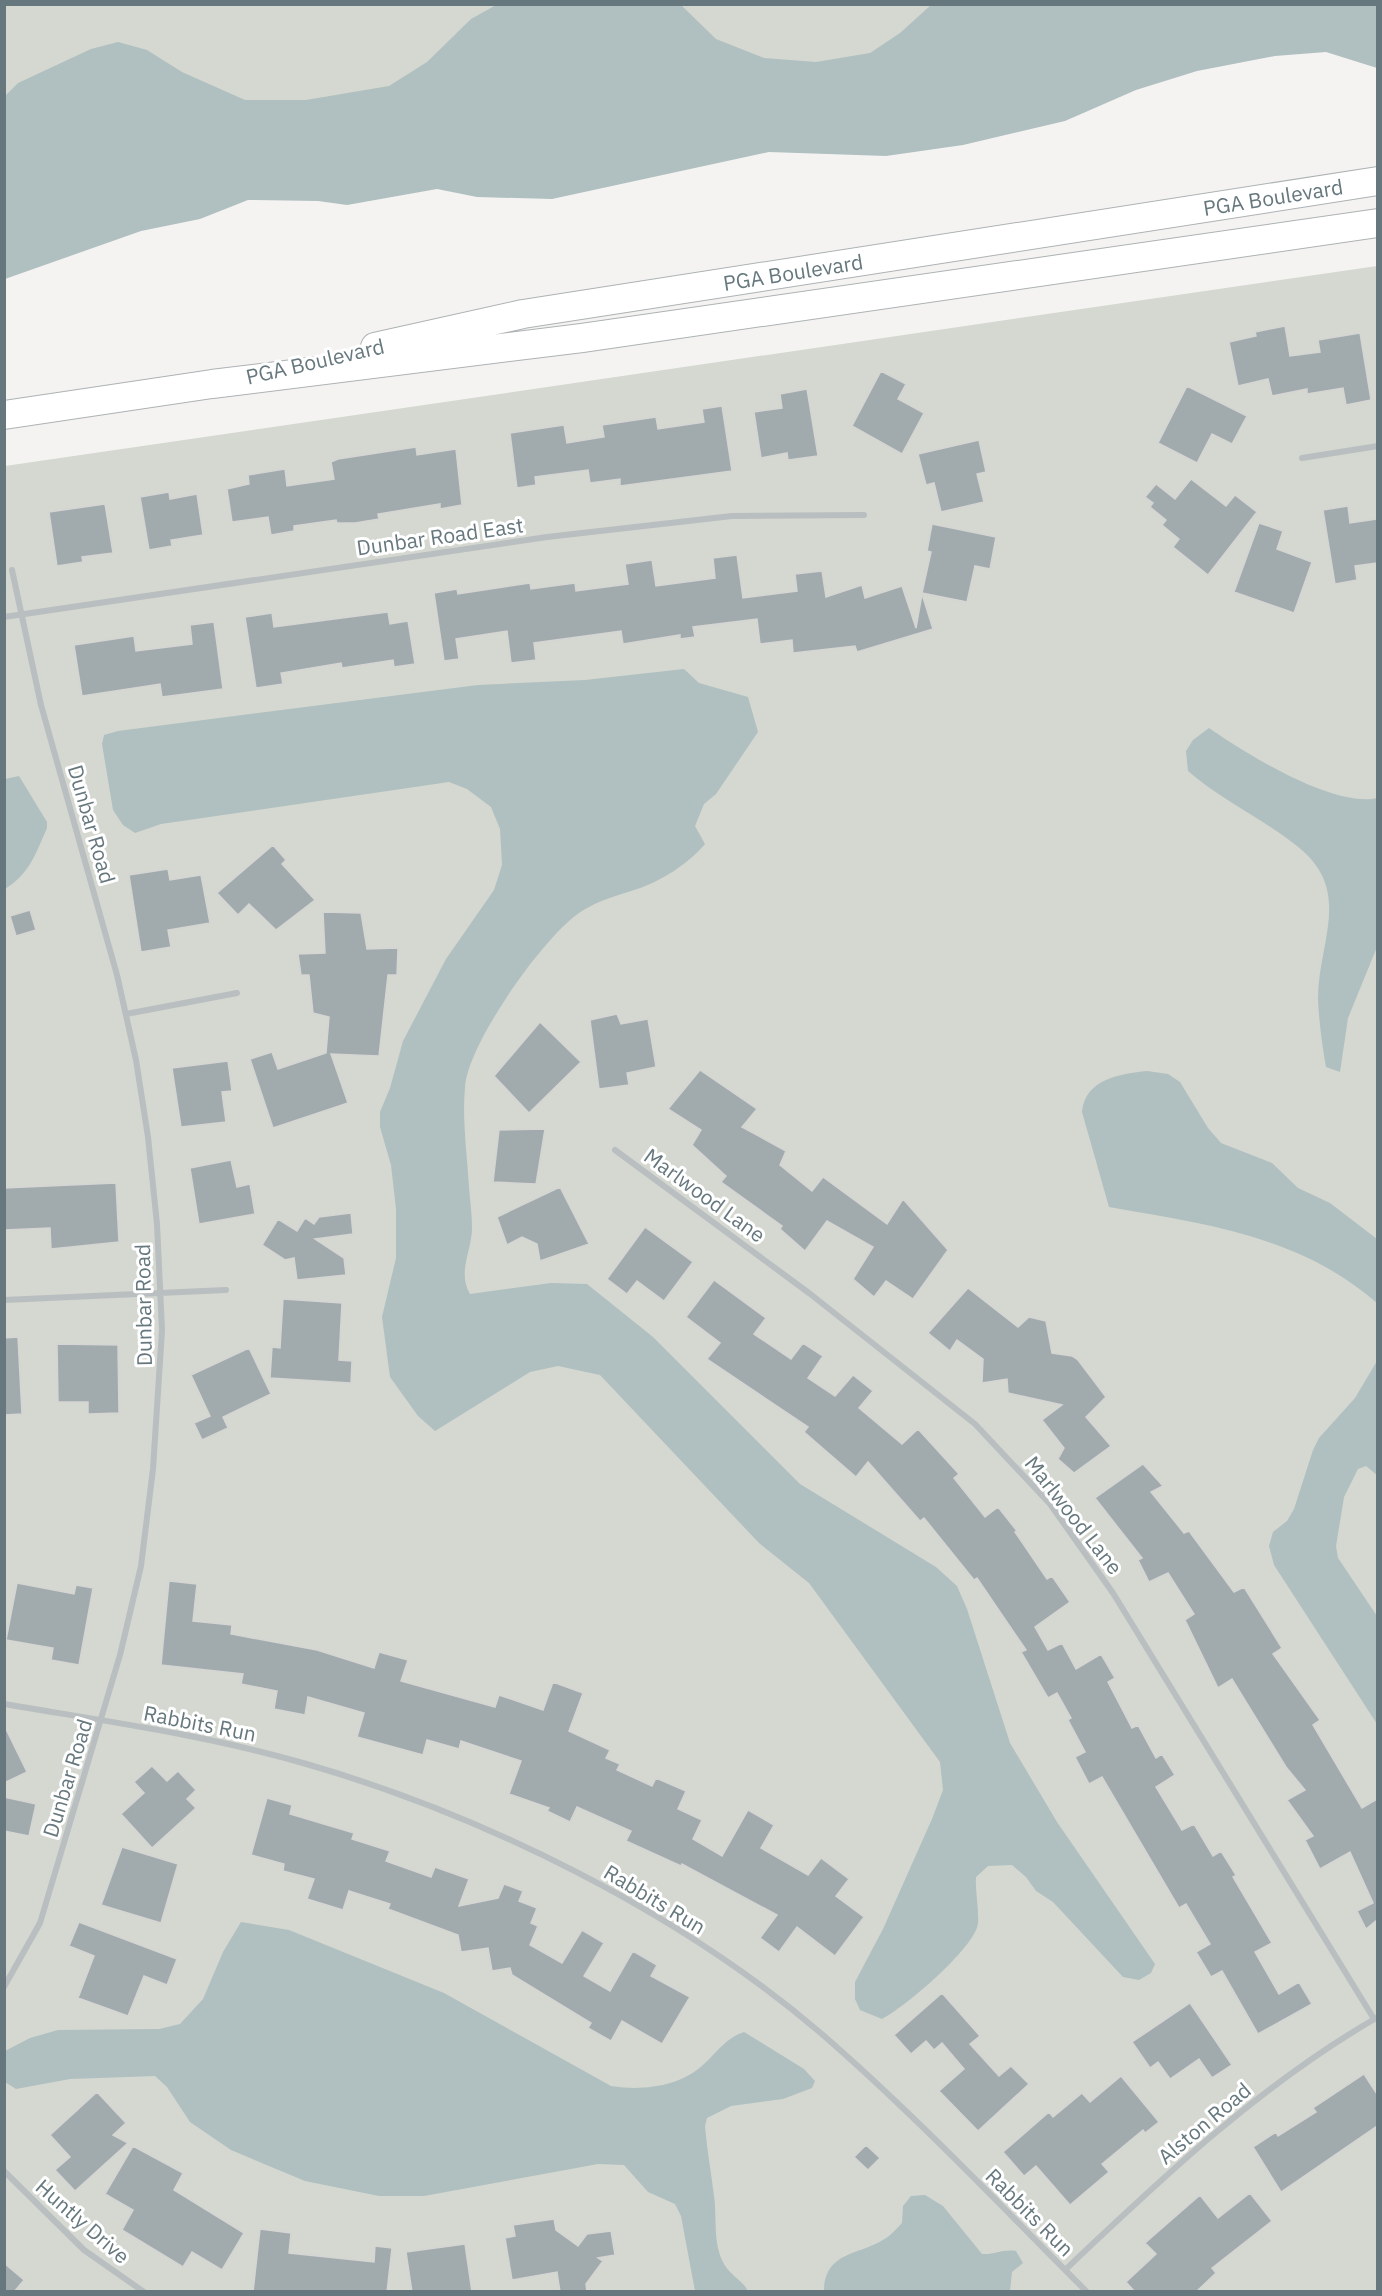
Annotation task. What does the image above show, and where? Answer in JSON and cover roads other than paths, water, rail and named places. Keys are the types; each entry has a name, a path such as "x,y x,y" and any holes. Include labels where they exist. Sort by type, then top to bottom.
{"main road":[{"name":"PGA Boulevard","path":"212,384 523,314 1377,181"},
{"name":"PGA Boulevard","path":"4,416 212,384 582,338 1377,223"}],"street":[{"path":"1302,459 1377,446"},
{"name":"Dunbar Road East","path":"22,614 547,537 732,516 864,515"},
{"name":"Dunbar Road","path":"4,1987 40,1923 102,1721 142,1556 161,1378 157,1224 148,1137 126,1014 41,705 12,570"},
{"path":"4,617 22,614"},
{"path":"126,1014 237,993"},
{"name":"Marlwood Lane","path":"615,1150 809,1293 954,1405 1036,1488 1079,1543 1113,1593 1376,2018"},
{"path":"4,1300 226,1290"},
{"name":"Rabbits Run","path":"4,1704 233,1745 375,1786 528,1849 648,1912 714,1954 823,2035 1087,2292"},
{"name":"Alston Road","path":"1065,2270 1146,2193 1242,2111 1294,2072 1376,2018"},
{"name":"Huntly Drive","path":"4,2171 84,2250 144,2292"}]}
